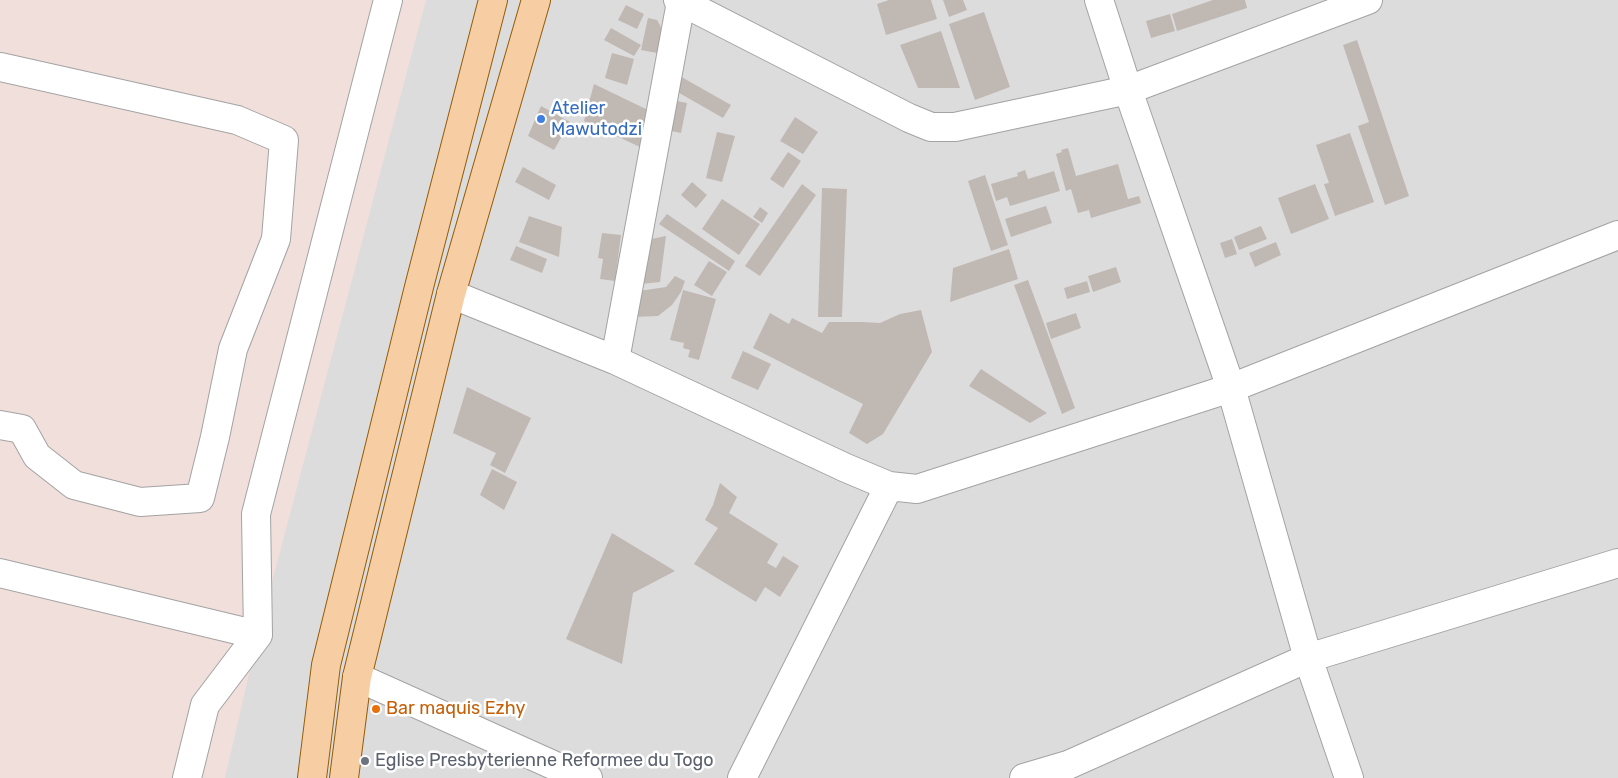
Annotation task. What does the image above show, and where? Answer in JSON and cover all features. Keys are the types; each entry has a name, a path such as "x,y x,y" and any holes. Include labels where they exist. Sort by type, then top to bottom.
{"main road":[{"path":"312,778 326,665 493,0"},
{"path":"344,778 357,677 451,294 536,0"}],"street":[{"path":"187,778 206,705 258,635 256,514 388,0"},
{"path":"1100,0 1128,90 1231,388 1308,658 1349,778"},
{"path":"615,360 679,1 909,118 931,127 955,127 1128,90 1368,0"},
{"path":"0,67 237,120 284,140 276,239 233,349 200,498 140,502 74,485 37,456 22,429 0,425"},
{"path":"451,294 615,360 846,468 889,486 917,488 1231,388 1618,235"},
{"path":"742,778 889,486"},
{"path":"1024,778 1070,771 1308,658 1618,564"},
{"path":"0,573 258,635"},
{"path":"357,677 552,771 588,778"}],"shaded area":[{"path":"0,0 1618,0 1618,778 0,778"},
{"path":"0,0 426,0 258,635 225,778 0,778"}],"building":[{"path":"889,0 931,0 937,19 886,35 877,4"},
{"path":"943,0 963,0 967,10 949,17"},
{"path":"1213,0 1245,0 1247,8 1177,31 1172,14"},
{"path":"626,5 644,14 637,29 618,20"},
{"path":"984,12 1010,87 975,100 949,24"},
{"path":"1170,14 1175,31 1151,38 1146,21"},
{"path":"648,18 657,20 662,32 657,53 641,50"},
{"path":"611,28 641,45 634,56 604,40"},
{"path":"941,31 960,88 918,88 900,45"},
{"path":"1357,40 1409,196 1385,205 1358,126 1369,122 1343,45"},
{"path":"612,53 634,59 627,85 605,78"},
{"path":"678,75 731,105 723,118 674,90"},
{"path":"594,84 648,110 640,147 584,121"},
{"path":"672,100 687,103 681,133 666,130"},
{"path":"541,106 570,122 554,150 528,136"},
{"path":"795,117 818,132 803,154 780,141"},
{"path":"717,132 735,136 722,182 706,178"},
{"path":"1350,133 1374,202 1335,216 1324,184 1329,183 1316,145"},
{"path":"1068,148 1076,176 1118,164 1128,199 1139,196 1141,203 1091,218 1089,210 1078,213 1071,189 1066,191 1056,154"},
{"path":"788,152 801,161 783,188 770,179"},
{"path":"523,167 556,185 549,200 515,182"},
{"path":"1025,170 1028,179 1054,171 1060,191 1010,206 1007,197 996,201 991,184 1018,176 1017,173"},
{"path":"985,175 1008,245 991,251 968,181"},
{"path":"692,182 707,195 696,208 681,195"},
{"path":"802,184 816,195 760,276 745,266"},
{"path":"1315,184 1329,219 1291,234 1278,198"},
{"path":"822,188 847,189 842,317 818,317"},
{"path":"722,199 760,224 739,255 702,229"},
{"path":"1046,206 1052,223 1011,237 1005,219"},
{"path":"760,207 768,213 762,223 753,217"},
{"path":"667,214 735,261 729,271 659,224"},
{"path":"529,216 562,227 559,257 519,242"},
{"path":"1261,226 1267,239 1239,250 1234,237"},
{"path":"602,233 621,235 615,281 600,279 603,259 598,258"},
{"path":"666,236 660,282 641,284 646,240"},
{"path":"1232,239 1237,254 1225,258 1220,243"},
{"path":"1276,242 1281,255 1255,267 1249,253"},
{"path":"516,246 547,259 542,273 510,260"},
{"path":"1009,249 1018,279 950,302 953,268"},
{"path":"709,261 727,272 712,296 694,285"},
{"path":"1116,267 1121,282 1093,292 1088,276"},
{"path":"675,276 685,281 681,292 672,305 658,316 634,317 639,291 666,287"},
{"path":"1028,280 1075,408 1062,414 1014,285"},
{"path":"1087,281 1090,292 1067,299 1064,288"},
{"path":"683,290 716,299 699,360 688,357 690,350 683,348 684,343 670,340"},
{"path":"921,310 932,352 883,434 867,444 849,433 863,404 753,348 770,313 789,324 792,318 822,333 829,322 880,323 900,314"},
{"path":"1076,313 1081,328 1051,339 1046,323"},
{"path":"743,351 771,364 758,390 731,378"},
{"path":"981,369 1047,413 1030,423 969,386"},
{"path":"467,387 531,418 505,473 490,465 496,453 453,433"},
{"path":"492,469 517,482 504,510 480,495"},
{"path":"720,483 737,497 729,513 778,544 767,563 776,568 783,556 799,566 780,597 765,587 756,602 694,564 718,528 705,520 713,505"},
{"path":"612,533 675,571 633,593 622,664 566,639"}],"place":[{"name":"Atelier Mawutodzi","path":"541,119"},
{"name":"Bar maquis Ezhy","path":"376,709"},
{"name":"Eglise Presbyterienne Reformee du Togo","path":"365,761"}]}
